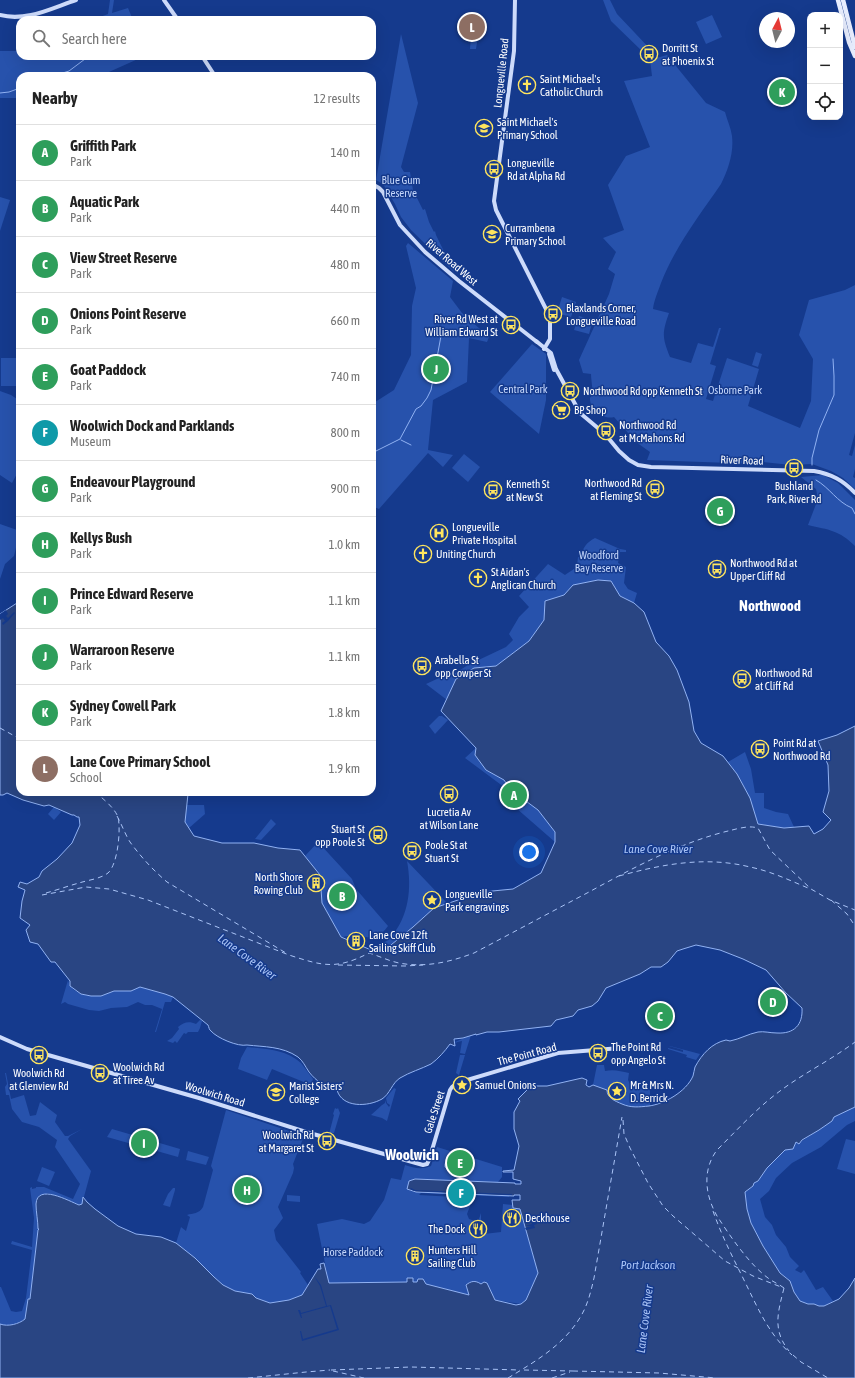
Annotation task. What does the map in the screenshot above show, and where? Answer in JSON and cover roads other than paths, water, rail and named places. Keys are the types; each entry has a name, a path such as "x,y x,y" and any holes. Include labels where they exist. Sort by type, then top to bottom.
{"main road":[{"path":"27,16 76,0"},
{"path":"164,0 175,16"},
{"name":"Longueville Road","path":"515,0 513,54 494,201 496,210 550,317 550,339 544,348"},
{"path":"838,0 849,42 855,56"},
{"path":"843,0 855,47"},
{"path":"0,15 16,18"},
{"path":"205,60 212,72"},
{"name":"River Road West","path":"376,186 383,192 400,225 425,252 459,281 544,348"},
{"name":"River Road","path":"544,348 548,353 552,366 580,413 605,434 624,456 634,463 645,467 726,468 819,472 835,477 845,483 855,493"},
{"name":"Woolwich Road","path":"0,1037 27,1049 199,1098 291,1128 420,1164 426,1164"},
{"name":"The Point Road","path":"452,1087 460,1082 558,1054 633,1047"},
{"name":"Gale Street","path":"426,1164 429,1160 452,1087"}],"water":[{"name":"Port Jackson","path":"598,580 611,581 620,596 634,603 644,612 656,642 669,656 677,670 689,702 694,731 701,743 723,756 737,774 750,798 758,824 784,828 809,826 814,834 823,829 831,820 823,812 829,791 828,765 818,741 837,735 855,726 855,1107 834,1117 832,1121 802,1140 799,1144 796,1142 793,1149 785,1150 767,1168 758,1181 745,1192 747,1209 751,1223 780,1273 790,1281 794,1292 800,1301 808,1304 824,1306 839,1299 849,1288 855,1278 855,1378 0,1378 0,1324 13,1324 25,1319 28,1299 30,1299 39,1229 36,1204 38,1198 47,1194 61,1197 79,1205 82,1204 83,1197 95,1209 118,1226 136,1234 161,1237 176,1243 195,1258 223,1285 235,1291 252,1294 256,1298 270,1303 289,1300 302,1295 318,1269 321,1269 320,1264 324,1263 329,1283 407,1282 407,1278 413,1278 413,1282 417,1282 418,1279 423,1279 426,1284 469,1295 466,1285 473,1282 481,1284 484,1282 487,1283 495,1300 516,1305 521,1304 526,1300 538,1273 520,1209 513,1208 512,1200 520,1200 520,1195 416,1192 407,1189 409,1181 415,1179 521,1184 521,1181 513,1179 513,1172 503,1171 514,1170 519,1146 514,1129 514,1112 520,1101 518,1099 531,1086 547,1086 582,1078 587,1080 586,1085 589,1087 593,1085 607,1090 608,1095 612,1099 625,1105 638,1107 655,1105 668,1100 680,1092 690,1082 698,1062 712,1046 721,1041 730,1041 758,1032 783,1033 793,1030 799,1024 802,1008 786,993 766,970 720,950 696,945 677,951 668,962 661,967 651,967 640,974 606,988 598,1001 592,1006 578,1010 573,1016 556,1020 551,1026 487,1032 454,1039 455,1046 450,1044 431,1064 400,1078 382,1099 370,1104 356,1104 344,1100 337,1090 322,1084 309,1072 301,1060 292,1053 273,1048 238,1045 228,1041 210,1031 208,1025 173,997 140,987 131,991 114,991 101,996 81,994 70,986 70,981 55,962 51,962 38,944 30,942 26,930 30,925 20,918 25,890 18,887 20,882 27,884 39,877 42,871 57,859 72,843 80,825 79,817 49,805 44,806 23,800 7,793 0,795 0,614 16,604 16,796 188,796 185,822 194,836 222,843 254,843 278,848 300,850 320,875 322,903 341,937 371,950 386,949 434,908 458,900 472,893 513,889 541,873 555,842 555,832 538,810 511,790 504,780 486,770 475,755 476,748 441,711 456,679 474,668 496,666 529,641 544,620 545,601 564,595 573,585"}],"waterway":[{"path":"66,72 84,60"},
{"path":"0,93 16,89"},
{"path":"376,451 400,439 416,409 421,406 427,398 431,390 441,336"},
{"path":"812,465 812,458 819,430 834,395 833,359"},
{"path":"401,440 411,445"},
{"path":"816,480 842,502 852,508 855,514"},
{"path":"446,1163 450,1161"},
{"path":"445,1164 445,1167 452,1171"}],"place":[{"name":"Lane Cove Primary School","path":"472,27"},
{"name":"Dorritt St at Phoenix St","path":"649,54"},
{"name":"Saint Michael's Catholic Church","path":"527,85"},
{"name":"Sydney Cowell Park","path":"782,92"},
{"name":"Saint Michael's Primary School","path":"484,128"},
{"name":"Longueville Rd at Alpha Rd","path":"494,169"},
{"name":"Currambena Primary School","path":"492,234"},
{"name":"Blaxlands Corner, Longueville Road","path":"553,314"},
{"name":"River Rd West at William Edward St","path":"511,325"},
{"name":"Warraroon Reserve","path":"436,369"},
{"name":"Northwood Rd opp Kenneth St","path":"570,391"},
{"name":"BP Shop","path":"561,410"},
{"name":"Northwood Rd at McMahons Rd","path":"606,431"},
{"name":"Bushland Park, River Rd","path":"794,468"},
{"name":"Northwood Rd at Fleming St","path":"655,489"},
{"name":"Kenneth St at New St","path":"493,490"},
{"name":"Endeavour Playground","path":"720,511"},
{"name":"Longueville Private Hospital","path":"439,533"},
{"name":"Uniting Church","path":"423,554"},
{"name":"Northwood Rd at Upper Cliff Rd","path":"717,569"},
{"name":"St Aidan's Anglican Church","path":"478,578"},
{"name":"Arabella St opp Cowper St","path":"422,666"},
{"name":"Northwood Rd at Cliff Rd","path":"742,679"},
{"name":"Point Rd at Northwood Rd","path":"760,749"},
{"name":"Lucretia Av at Wilson Lane","path":"449,794"},
{"name":"Griffith Park","path":"514,795"},
{"name":"Stuart St opp Poole St","path":"378,835"},
{"name":"Poole St at Stuart St","path":"412,851"},
{"name":"North Shore Rowing Club","path":"316,883"},
{"name":"Aquatic Park","path":"342,896"},
{"name":"Longueville Park engravings","path":"432,900"},
{"name":"Lane Cove 12ft Sailing Skiff Club","path":"356,941"},
{"name":"Onions Point Reserve","path":"773,1002"},
{"name":"View Street Reserve","path":"660,1016"},
{"name":"The Point Rd opp Angelo St","path":"598,1053"},
{"name":"Woolwich Rd at Glenview Rd","path":"39,1055"},
{"name":"Woolwich Rd at Tiree Av","path":"100,1073"},
{"name":"Samuel Onions","path":"462,1085"},
{"name":"Mr & Mrs N. D. Berrick","path":"617,1091"},
{"name":"Marist Sisters' College","path":"276,1092"},
{"name":"Woolwich Rd at Margaret St","path":"327,1141"},
{"name":"Prince Edward Reserve","path":"144,1143"},
{"name":"Goat Paddock","path":"460,1163"},
{"name":"Kellys Bush","path":"247,1190"},
{"name":"Woolwich Dock and Parklands","path":"461,1193"},
{"name":"Deckhouse","path":"512,1218"},
{"name":"The Dock","path":"478,1229"},
{"name":"Hunters Hill Sailing Club","path":"415,1256"}],"district":[{"name":"Northwood","path":"770,605"},
{"name":"Woolwich","path":"412,1154"}],"park label":[{"name":"Blue Gum Reserve","path":"401,186"},
{"name":"Central Park","path":"523,389"},
{"name":"Osborne Park","path":"735,390"},
{"name":"Woodford Bay Reserve","path":"599,561"},
{"name":"Horse Paddock","path":"353,1252"}],"water label":[{"name":"Lane Cove River","path":"658,849"},
{"name":"Lane Cove River","path":"247,957"},
{"name":"Lane Cove River","path":"645,1319"}]}
